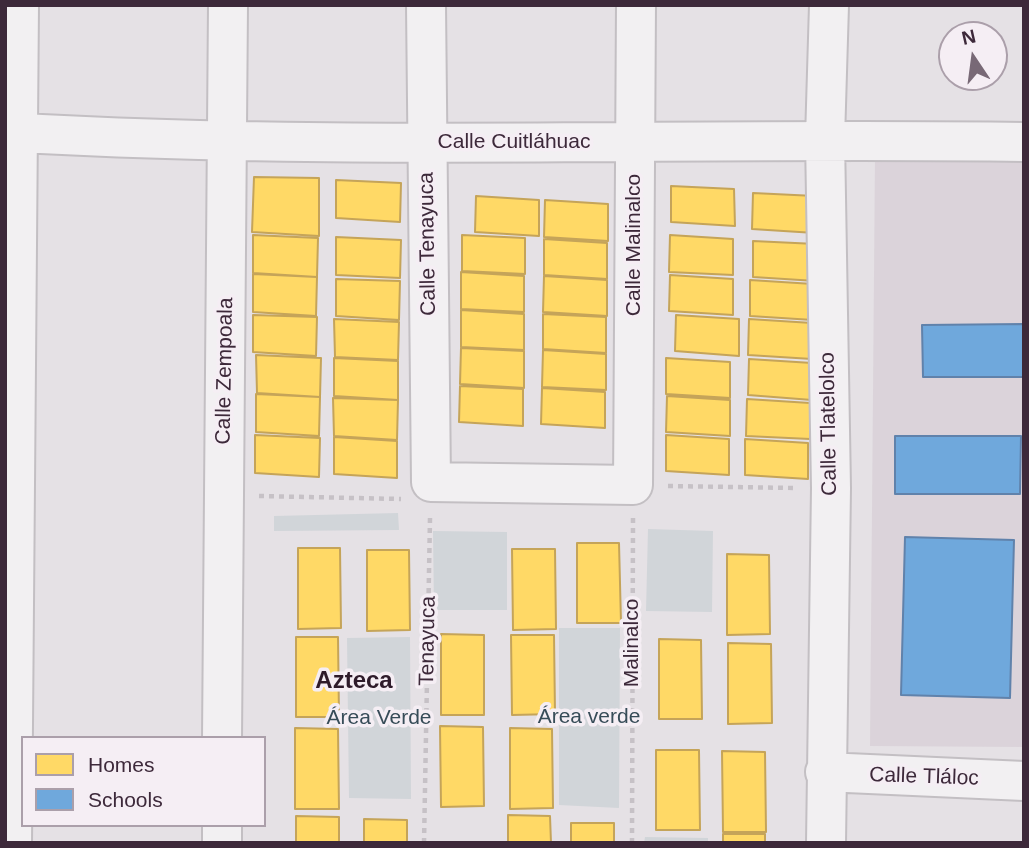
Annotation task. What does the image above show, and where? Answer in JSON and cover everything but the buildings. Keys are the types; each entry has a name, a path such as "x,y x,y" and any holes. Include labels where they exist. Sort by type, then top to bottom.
{"street":[{"path":"12,843 12,133 19,5"},
{"name":"Calle Zempoala","path":"222,736 228,5"},
{"name":"Calle Tenayuca","path":"426,5 431,491"},
{"name":"Calle Malinalco","path":"633,485 636,5"},
{"name":"Calle Tlatelolco","path":"826,843 831,488 825,139 829,5"},
{"name":"Calle Cuitláhuac","path":"12,133 427,142 825,139 1024,142"},
{"path":"431,491 633,485"},
{"name":"Calle Tláloc","path":"825,772 1024,781"}],"path":[{"path":"633,485 831,488"},
{"name":"Malinalco","path":"632,843 633,485"},
{"path":"223,495 431,491"},
{"name":"Tenayuca","path":"424,843 431,491"}],"shaded area":[{"path":"875,156 1024,157 1024,747 870,746"}],"green space":[{"path":"398,513 399,530 274,531 274,516"},
{"path":"648,529 713,531 712,612 646,611"},
{"path":"433,531 507,532 507,610 434,610"},
{"name":"Área verde","path":"559,628 620,628 619,808 559,805"},
{"name":"Área Verde","path":"410,637 411,799 349,798 347,638"},
{"path":"645,837 708,838 708,843 644,843"}],"district":[{"name":"Azteca","path":"354,681"}]}
